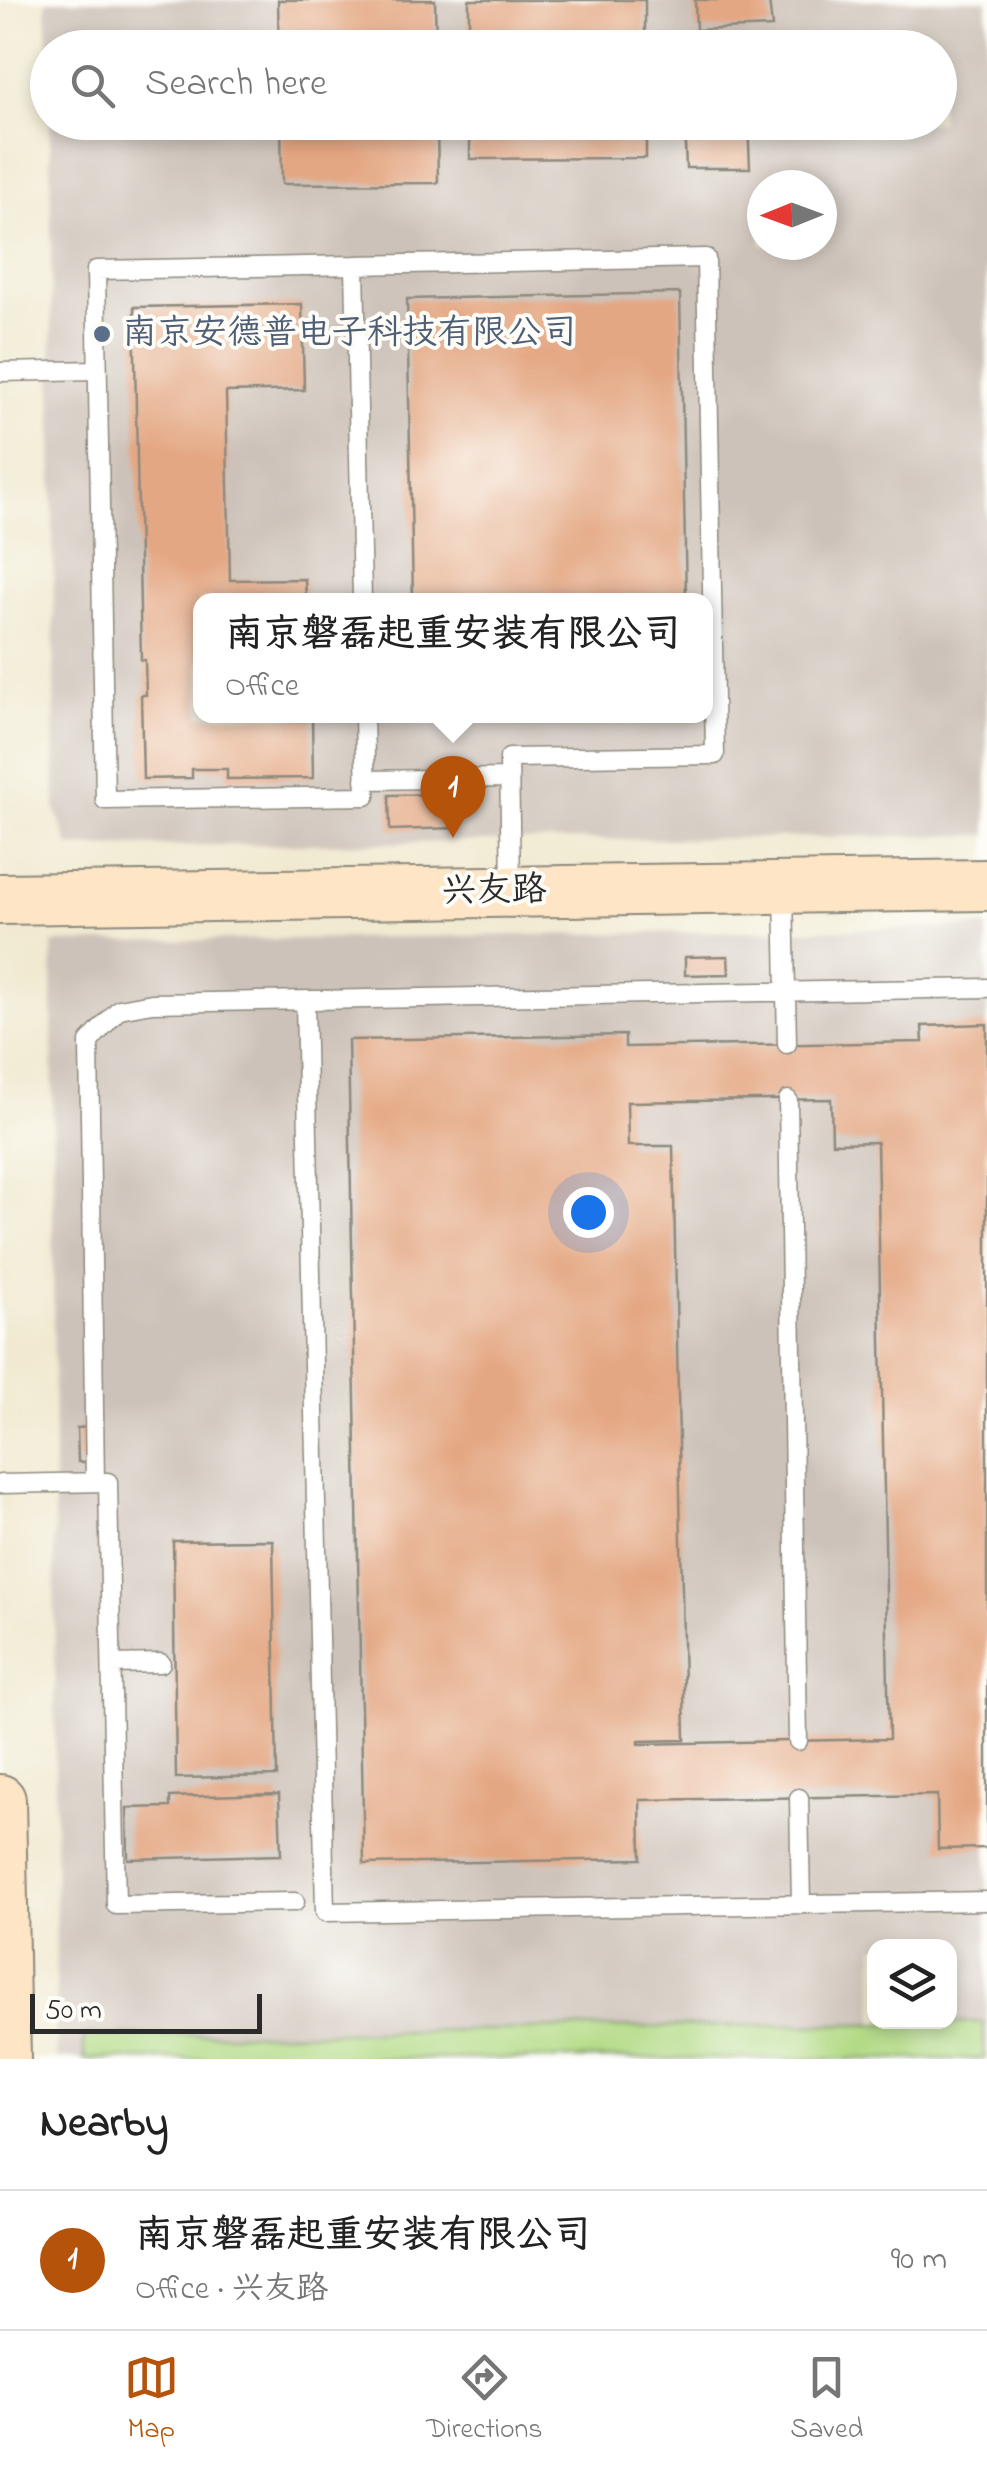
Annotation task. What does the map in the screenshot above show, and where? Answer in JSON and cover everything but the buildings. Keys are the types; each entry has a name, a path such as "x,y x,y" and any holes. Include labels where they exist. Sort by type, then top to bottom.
{"street":[{"name":"兴友路","path":"0,899 987,885"},
{"path":"0,1800 4,2059"}],"lane":[{"path":"364,723 366,796 105,800 96,270 706,258 713,593"},
{"path":"356,265 362,593"},
{"path":"0,372 97,370"},
{"path":"511,892 509,758 716,755 713,606"},
{"path":"366,780 509,778"},
{"path":"784,888 787,1044"},
{"path":"94,1482 90,1042 119,1009 152,1004 987,988"},
{"path":"305,1001 325,1912 987,1900"},
{"path":"788,1100 798,1741"},
{"path":"0,1484 108,1482 116,1905 295,1902"},
{"path":"112,1664 161,1663"},
{"path":"799,1798 801,1904"}],"shaded area":[{"path":"46,0 987,0 987,835 69,847 55,808 50,140 957,140 957,30 47,30"},
{"path":"987,927 987,2059 56,2059 52,943"}],"green space":[{"path":"957,2022 984,2022 984,2059 84,2059 84,2036 867,2024 867,2029 957,2029"}],"place":[{"name":"南京安德普电子科技有限公司","path":"102,334"},
{"name":"南京磐磊起重安装有限公司","path":"453,838"}]}
